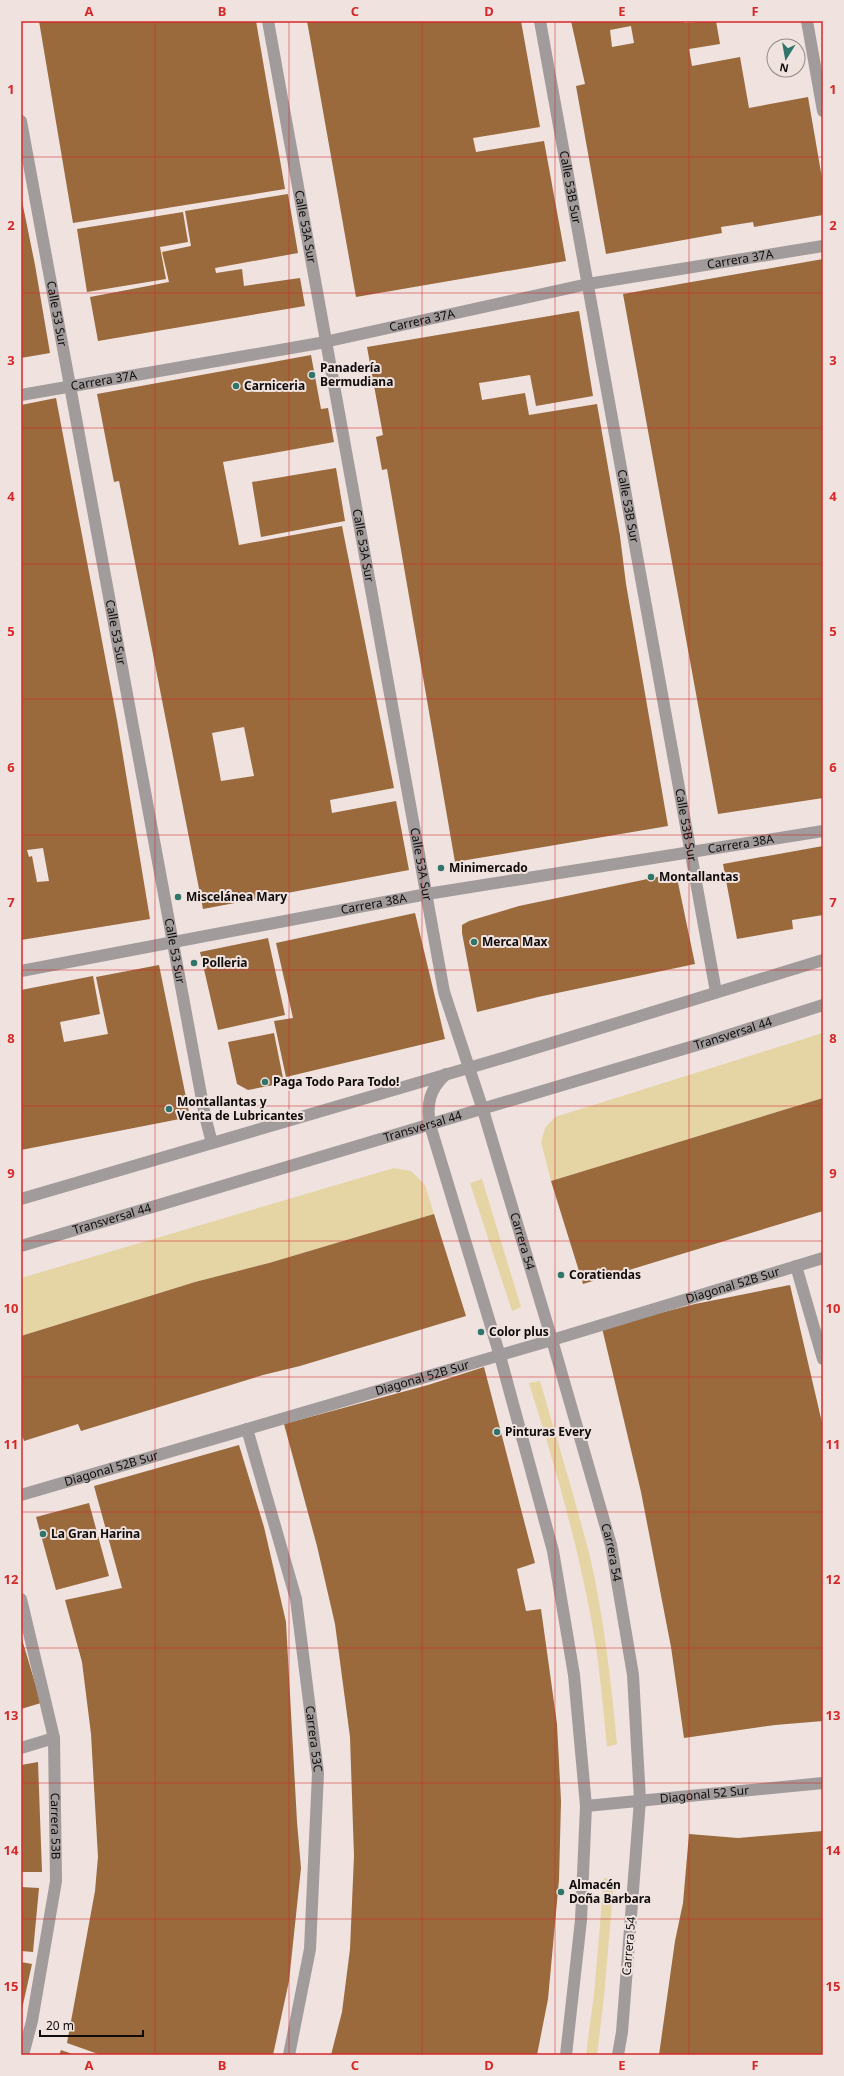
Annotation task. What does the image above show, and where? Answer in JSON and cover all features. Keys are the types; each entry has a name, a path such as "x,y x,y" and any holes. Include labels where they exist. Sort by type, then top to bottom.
{"street":[{"name":"Calle 53A Sur","path":"268,21 444,992 469,1067"},
{"name":"Calle 53B Sur","path":"540,21 716,992"},
{"path":"807,21 823,111"},
{"name":"Calle 53 Sur","path":"21,121 172,942 205,1116 212,1143"},
{"name":"Carrera 37A","path":"21,395 326,341 588,284 823,246"},
{"name":"Carrera 38A","path":"21,971 427,894 823,831"},
{"path":"21,1200 823,960"},
{"name":"Transversal 44","path":"21,1246 483,1110 823,1005"},
{"name":"Carrera 54","path":"469,1067 552,1340 611,1545 633,1674 640,1800 622,2032 618,2055"},
{"path":"446,1074 437,1082 429,1099 427,1109 430,1125 500,1356 553,1551 574,1675 586,1806 581,1920 566,2055"},
{"name":"Diagonal 52B Sur","path":"21,1495 500,1356 823,1258"},
{"path":"796,1266 823,1359"},
{"name":"Carrera 53C","path":"247,1429 296,1599 318,1773 310,1949 289,2055"},
{"name":"Carrera 53B","path":"21,1599 54,1738 56,1881 32,2021 23,2055"},
{"path":"21,1748 54,1738"},
{"name":"Diagonal 52 Sur","path":"586,1806 823,1783"}],"shaded area":[{"path":"823,1033 823,1098 551,1181 541,1142 545,1128 555,1117"},
{"path":"394,1168 411,1171 425,1185 434,1214 269,1263 195,1282 21,1336 21,1278"},
{"path":"482,1179 521,1307 512,1311 470,1183"},
{"path":"540,1381 572,1491 595,1580 610,1673 617,1744 607,1747 597,1654 577,1551 529,1383"},
{"path":"604,1878 614,1880 604,1997 597,2055 586,2055 594,1994"}],"building":[{"path":"39,21 256,21 285,189 73,223"},
{"path":"307,21 521,21 540,127 473,138 476,152 544,141 566,261 356,297"},
{"path":"571,21 684,21 684,23 716,21 720,44 689,49 692,66 740,57 749,108 808,97 823,184 823,215 754,227 753,222 721,227 722,233 606,254 576,86 585,84","holes":["631,26 634,43 612,47 610,30"]},
{"path":"288,194 298,253 215,268 216,273 242,269 244,286 300,278 305,306 98,341 90,297 169,282 162,252 191,246 185,211"},
{"path":"21,196 35,265 50,353 21,358"},
{"path":"183,212 188,242 160,247 166,279 87,292 77,229"},
{"path":"823,259 823,798 718,814 623,294"},
{"path":"579,311 593,396 536,406 530,375 479,383 482,400 525,393 529,415 597,404 620,536 626,584 668,826 455,862 387,469 382,470 376,437 383,435 367,347"},
{"path":"311,355 321,409 328,408 334,442 223,462 239,545 342,526 394,788 330,800 332,813 396,801 409,870 203,909 119,481 114,482 97,394","holes":["244,727 254,776 221,781 212,733"]},
{"path":"56,398 117,720 150,919 21,940 21,405","holes":["43,848 49,881 37,882 32,856 29,857 27,850"]},
{"path":"336,468 345,521 261,537 252,482"},
{"path":"823,846 823,915 792,920 793,929 737,939 723,864"},
{"path":"676,873 695,964 538,997 477,1012 462,933 462,925 469,921 519,906"},
{"path":"415,913 445,1039 286,1077 274,1021 293,1018 276,943"},
{"path":"268,938 285,1015 218,1030 200,952"},
{"path":"159,965 190,1117 21,1150 21,990 93,976 100,1014 60,1022 64,1042 108,1034 96,977"},
{"path":"274,1033 284,1083 248,1090 237,1084 228,1042"},
{"path":"823,1098 823,1211 583,1284 551,1181"},
{"path":"434,1214 466,1316 300,1366 263,1375 81,1431 78,1424 24,1441 21,1432 21,1336 195,1282 269,1263"},
{"path":"790,1285 823,1427 823,1721 775,1725 684,1738 671,1647 641,1492 602,1328 695,1304"},
{"path":"484,1367 535,1563 517,1569 526,1611 541,1609 557,1724 561,1801 559,1880 548,1999 537,2055 331,2055 342,2012 350,1949 354,1856 350,1737 335,1624 317,1546 284,1424 428,1385"},
{"path":"239,1445 264,1527 286,1622 301,1868 289,1981 273,2055 101,2055 67,2043 95,1891 98,1857 91,1734 82,1662 65,1600 122,1588 94,1486"},
{"path":"89,1503 109,1576 56,1590 36,1517"},
{"path":"21,1636 41,1703 21,1709"},
{"path":"38,1762 42,1872 21,1872 21,1765"},
{"path":"823,1831 823,2055 659,2055 675,1941 683,1903 689,1834 738,1838"},
{"path":"21,1887 39,1888 33,1952 21,1951"},
{"path":"21,1962 32,1964 22,2009 21,2009"},
{"path":"61,2050 75,2055 59,2055"}],"place":[{"name":"Panadería Bermudiana","path":"312,375"},
{"name":"Carniceria","path":"236,386"},
{"name":"Minimercado","path":"441,868"},
{"name":"Montallantas","path":"651,877"},
{"name":"Miscelánea Mary","path":"178,897"},
{"name":"Merca Max","path":"474,942"},
{"name":"Polleria","path":"194,963"},
{"name":"Paga Todo Para Todo!","path":"265,1082"},
{"name":"Montallantas y Venta de Lubricantes","path":"169,1109"},
{"name":"Coratiendas","path":"561,1275"},
{"name":"Color plus","path":"481,1332"},
{"name":"Pinturas Every","path":"497,1432"},
{"name":"La Gran Harina","path":"43,1534"},
{"name":"Almacén Doña Barbara","path":"561,1892"}]}
